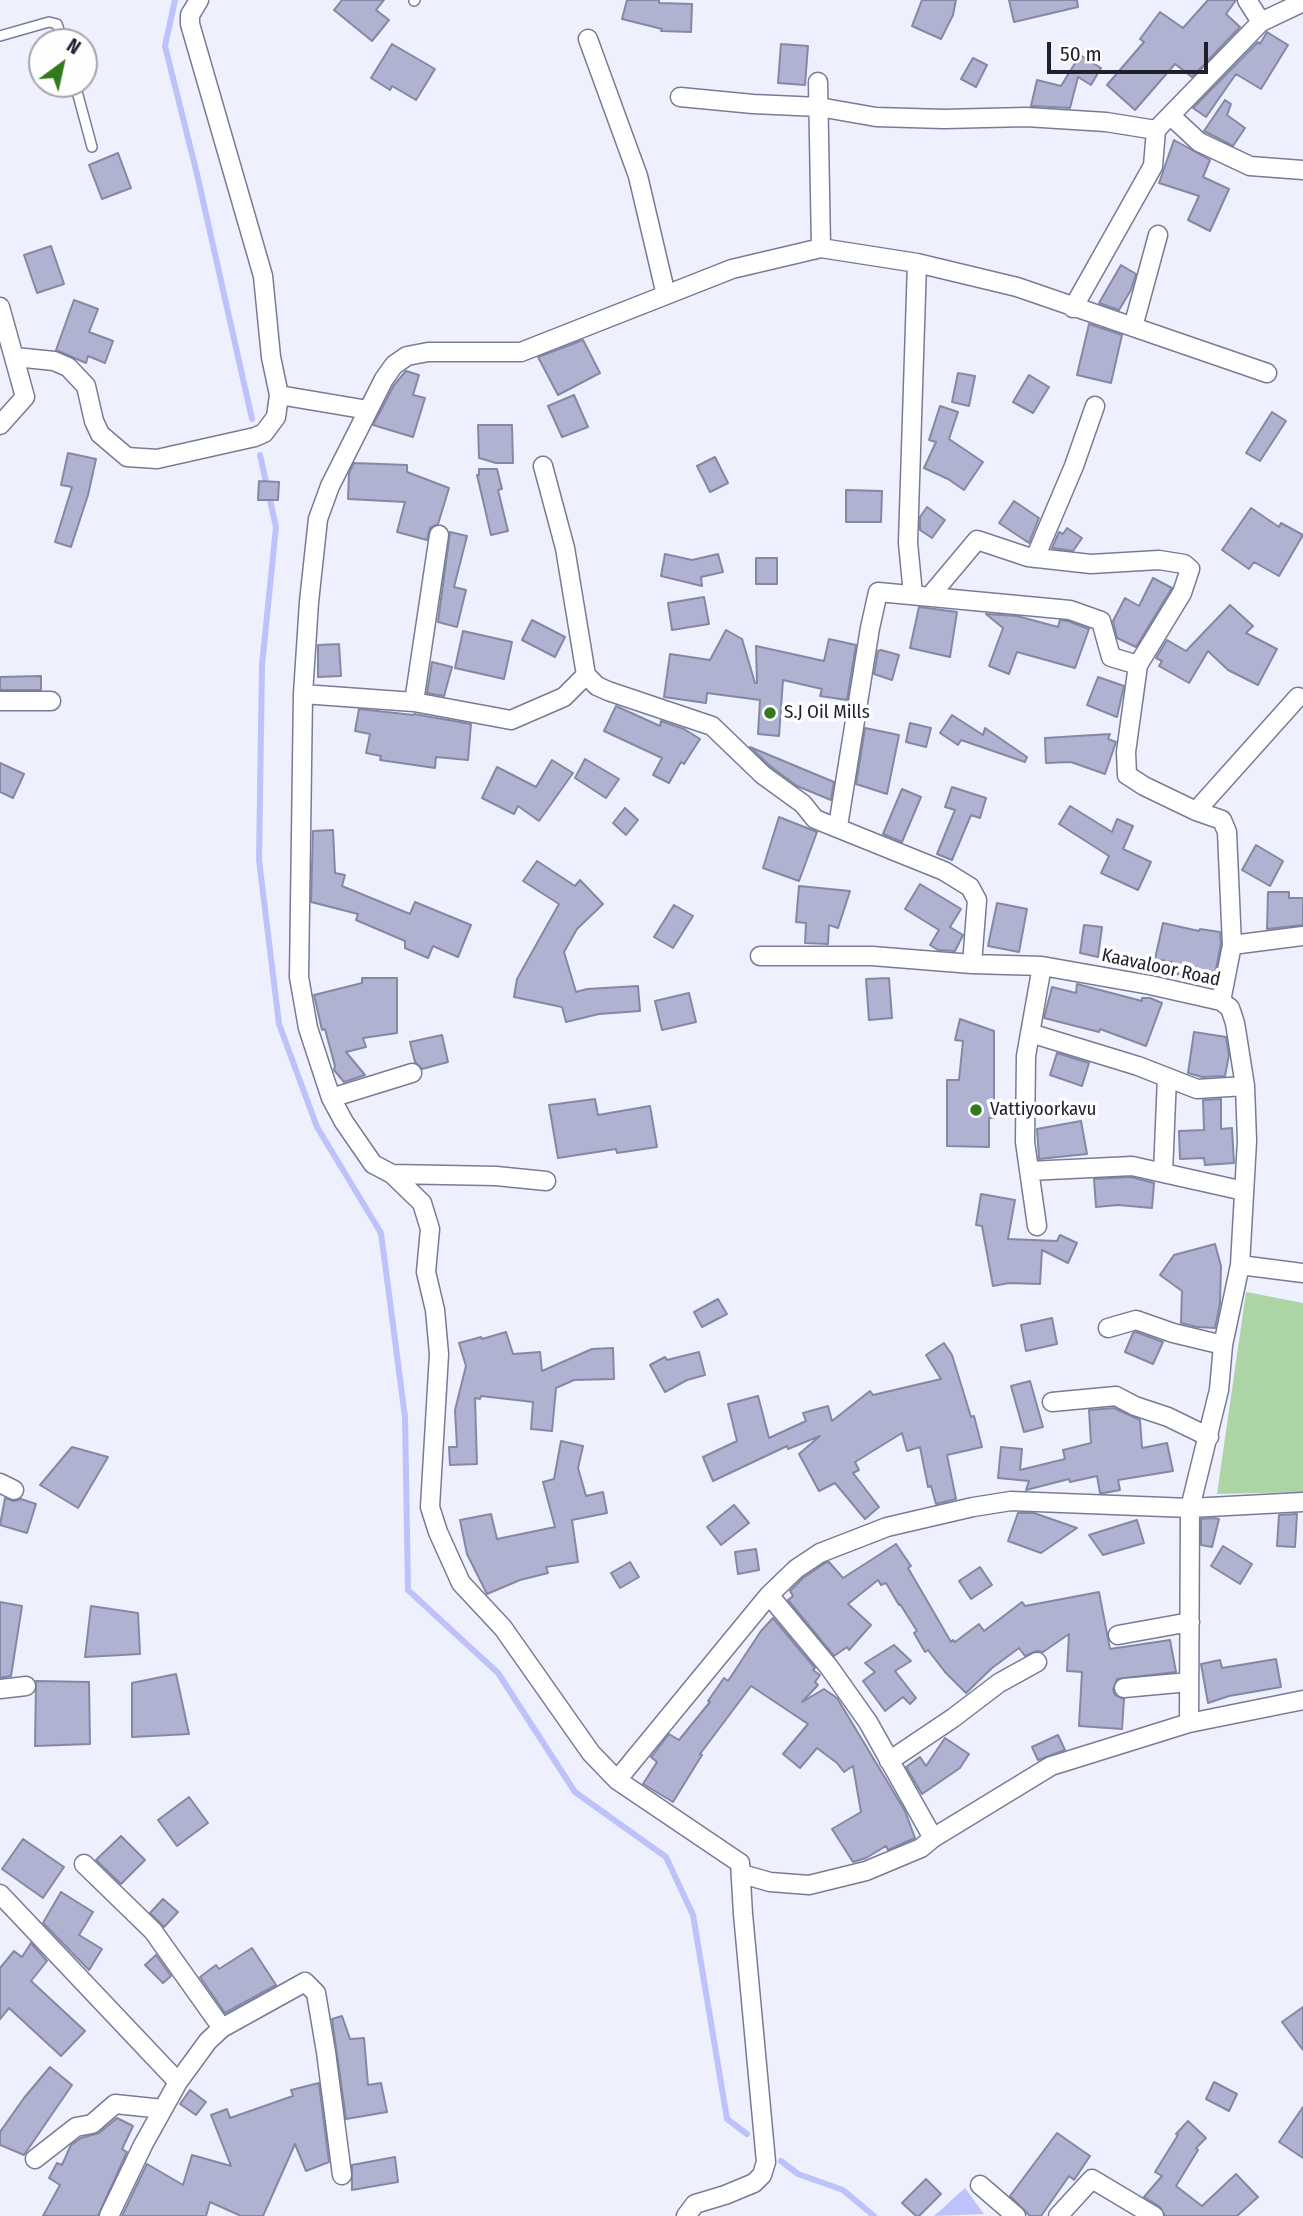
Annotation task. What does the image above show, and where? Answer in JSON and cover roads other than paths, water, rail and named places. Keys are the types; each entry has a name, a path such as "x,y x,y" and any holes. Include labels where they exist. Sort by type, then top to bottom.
{"street":[{"path":"15,356 54,361 68,367 86,386 94,421 100,433 127,457 157,459 255,437 264,433 276,417 279,395 271,357 263,276 190,24 190,15 200,0"},
{"path":"1247,0 1261,22"},
{"path":"1073,308 1153,166 1156,130 1261,22 1303,2"},
{"path":"588,39 638,176 666,295"},
{"path":"818,82 821,248"},
{"path":"680,96 753,104 818,107 876,117 1026,117 1106,122 1156,130"},
{"path":"1171,116 1199,142 1250,166 1303,170"},
{"path":"1133,327 1158,235"},
{"path":"686,2216 695,2204 754,2183 762,2175 766,2162 740,1863 617,1780 591,1753 503,1628 461,1583 430,1507 439,1354 435,1310 426,1272 430,1229 422,1203 392,1174 373,1164 331,1098 308,1028 299,976 303,694 318,519 330,486 384,379 394,365 407,356 428,352 521,352 732,269 821,248 917,263 1017,287 1267,373"},
{"path":"917,263 908,543 922,595"},
{"path":"0,307 25,397 0,425"},
{"path":"279,395 368,410"},
{"path":"1035,558 1074,467 1095,406"},
{"path":"543,466 565,548 586,675 597,686 608,691 712,726 763,775 803,804 815,819 838,826 944,871 970,887 977,900 972,964"},
{"path":"414,702 439,535"},
{"path":"922,595 977,540 1035,558 1091,564 1159,560 1184,564 1191,569 1182,593 1138,665 1126,752 1127,775 1196,811 1222,820 1227,832 1232,945 1222,1001"},
{"path":"838,826 878,592 1070,610 1101,621 1111,657 1138,665"},
{"path":"303,694 414,702 511,720 564,697 586,675"},
{"path":"1196,811 1298,697"},
{"path":"0,701 51,701"},
{"path":"1232,945 1303,936"},
{"name":"Kaavaloor Road","path":"760,956 872,956 972,964 1042,966 1222,1001 1230,1008 1245,1086 1247,1141 1240,1265 1223,1345 1219,1390 1190,1508 1189,1723"},
{"path":"1037,1226 1025,1142 1025,1105 1026,1056 1042,966"},
{"path":"1030,1033 1138,1066 1197,1089 1245,1086"},
{"path":"331,1098 412,1073"},
{"path":"1163,1173 1167,1077"},
{"path":"1029,1171 1132,1166 1244,1191"},
{"path":"392,1174 546,1181"},
{"path":"1240,1265 1303,1273"},
{"path":"1108,1328 1136,1320 1173,1333 1223,1345"},
{"path":"1052,1402 1116,1395 1135,1406 1168,1417 1209,1437"},
{"path":"617,1780 769,1595 796,1569 820,1553 887,1527 1011,1501 1190,1508 1303,1502"},
{"path":"769,1595 829,1667 868,1722 933,1838"},
{"path":"1118,1635 1189,1622"},
{"path":"889,1760 953,1718 999,1682 1038,1662"},
{"path":"1124,1688 1189,1682"},
{"path":"0,1689 26,1686"},
{"path":"742,1874 770,1882 809,1885 866,1871 921,1848 1051,1766 1189,1723 1303,1700"},
{"path":"83,1864 153,1931 222,2028"},
{"path":"0,1895 178,2082"},
{"path":"109,2216 178,2082 208,2041 222,2028 305,1982 316,1993 342,2175"},
{"path":"35,2158 76,2127 92,2124 114,2104 163,2109"},
{"path":"1058,2216 1092,2179 1154,2216"},
{"path":"980,2185 1016,2216"}],"lane":[{"path":"0,36 46,22 57,24 59,28"},
{"path":"79,98 93,147"}],"water":[{"path":"965,2188 984,2214 934,2216"}],"waterway":[{"path":"175,0 165,46 252,419"},
{"path":"260,455 276,527 262,665 259,860 279,1024 317,1127 381,1233 405,1417 408,1590 498,1673 575,1792 666,1857 693,1915 727,2119 747,2134"},
{"path":"781,2161 798,2174 843,2190 874,2216"}],"place":[{"name":"S.J Oil Mills","path":"770,713"},
{"name":"Vattiyoorkavu","path":"976,1110"}]}
